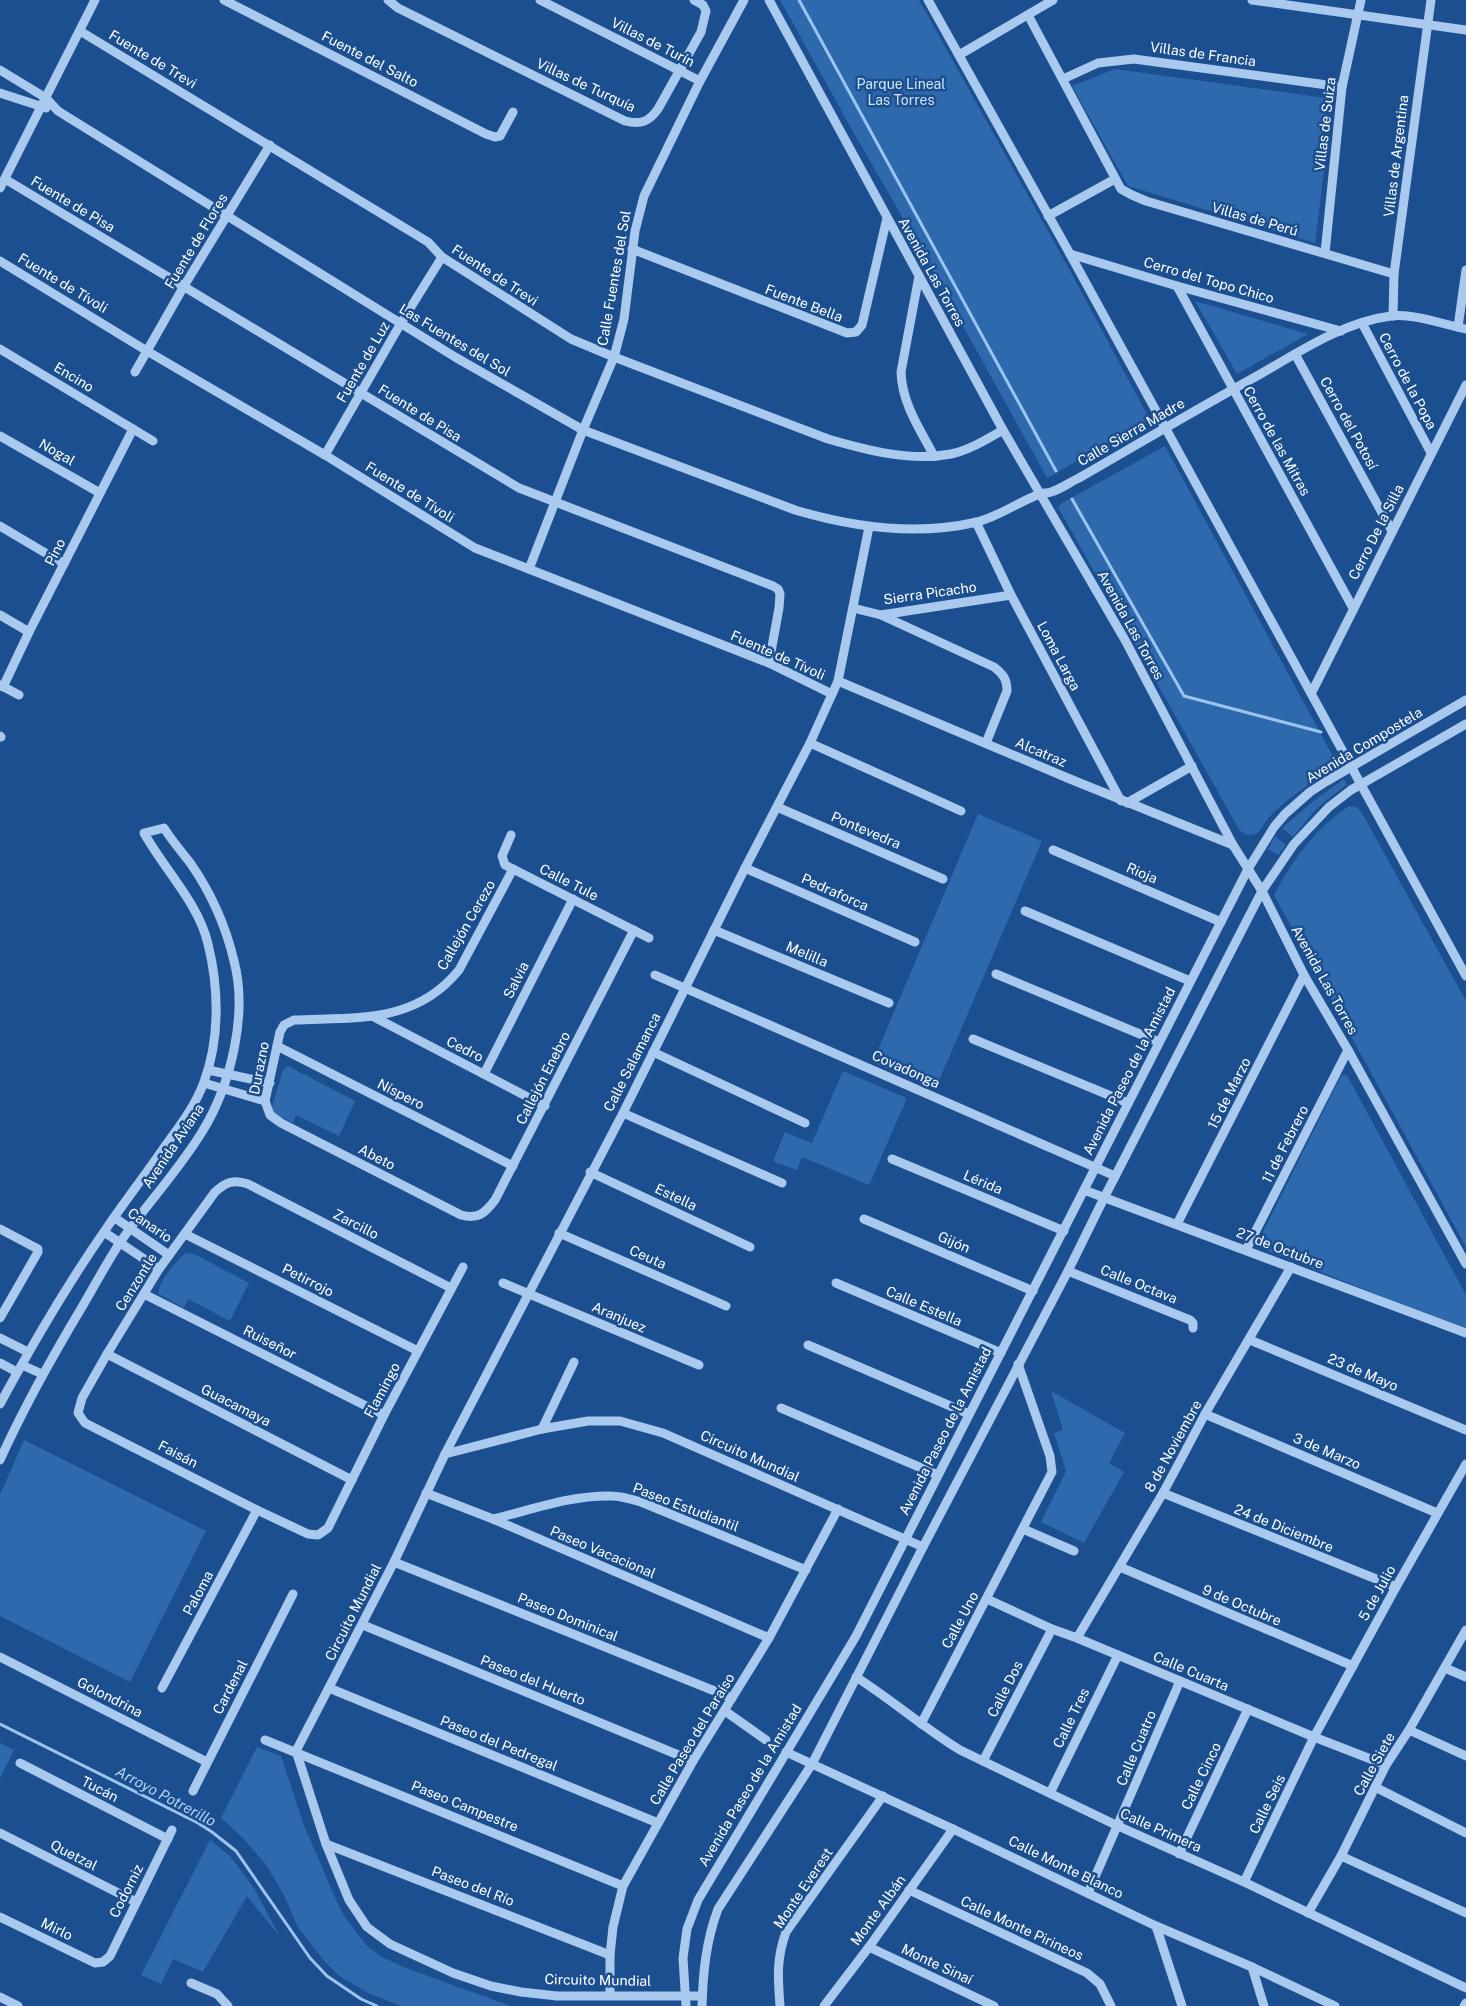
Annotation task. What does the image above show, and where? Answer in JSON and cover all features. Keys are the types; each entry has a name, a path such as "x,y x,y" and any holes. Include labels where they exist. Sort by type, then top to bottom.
{"street":[{"path":"0,188 95,0"},
{"name":"Fuente del Salto","path":"224,0 486,134 495,137 503,132 513,112"},
{"name":"Villas de Turquía","path":"388,0 398,8 625,121 636,124 652,118 680,71 706,20 706,12 702,5 694,0"},
{"name":"Villas de Turín","path":"540,0 700,81"},
{"name":"Calle Fuentes del Sol","path":"530,569 583,430 614,357 624,319 632,249 638,215 644,196 700,81 744,0"},
{"name":"Avenida Las Torres","path":"769,0 1004,430 1124,640 1233,846 1262,891 1304,975 1348,1050 1466,1264"},
{"path":"928,0 1312,692 1466,976"},
{"path":"959,55 1053,0"},
{"path":"1252,0 1289,2 1358,15 1466,30"},
{"name":"Villas de Suiza","path":"1325,253 1342,87 1361,0"},
{"name":"Villas de Argentina","path":"1393,316 1394,274 1431,0"},
{"name":"Villas de Perú","path":"1028,15 1115,179 1121,188 1132,196 1394,274"},
{"name":"Fuente de Trevi","path":"80,31 428,242 442,258 571,339 828,439 884,452 911,456 934,456 962,451 1004,430"},
{"name":"Villas de Francia","path":"1063,80 1098,63 1134,58 1342,87"},
{"name":"Las Fuentes del Sol","path":"0,70 46,98 58,111 464,362 583,430 795,510 821,518 869,527"},
{"name":"Las Fuentes del Sol","path":"0,93 58,111"},
{"name":"Fuente de Flores","path":"135,372 184,286 270,145"},
{"name":"Fuente de Pisa","path":"5,179 519,488 767,583 778,589 780,594 779,608 768,663"},
{"path":"1048,216 1115,179"},
{"name":"Fuente Bella","path":"632,249 847,334 856,332 862,325 887,218"},
{"name":"Cerro del Topo Chico","path":"1070,254 1177,286 1341,330"},
{"name":"Fuente de Luz","path":"324,455 401,323 442,258"},
{"name":"Fuente de Tívoli","path":"0,261 147,351 324,455 474,548 768,663 832,694"},
{"path":"1393,316 1462,328 1466,270"},
{"path":"919,276 900,372 906,402 934,456"},
{"name":"Cerro de las Mitras","path":"1177,286 1232,390 1353,608"},
{"name":"Calle Sierra Madre","path":"869,527 939,527 976,522 1003,513 1040,494 1053,491 1079,478 1295,354 1341,330 1393,316"},
{"name":"Cerro de la Popa","path":"1362,323 1431,453"},
{"name":"Encino","path":"0,349 153,441"},
{"name":"Cerro del Potosí","path":"1295,354 1392,531"},
{"name":"Cerro De la Silla","path":"1312,692 1466,385"},
{"name":"Pino","path":"2,686 133,429"},
{"name":"Nogal","path":"0,436 100,493"},
{"name":"Loma Larga","path":"976,522 1011,595 1124,802"},
{"path":"0,526 64,564"},
{"name":"Calle Salamanca","path":"445,1454 590,1172 623,1113 745,868 810,743 838,681 869,527"},
{"name":"Sierra Picacho","path":"853,608 881,615 1011,595"},
{"path":"0,615 29,632"},
{"path":"881,615 994,667 1002,674 1007,682 1007,691 986,743"},
{"name":"Alcatraz","path":"838,681 1233,846"},
{"path":"2,686 19,695"},
{"name":"Avenida Compostela","path":"1248,869 1264,841 1285,814 1310,792 1466,700"},
{"path":"702,2006 708,1940 718,1909 812,1764 1018,1364 1068,1271 1262,891 1281,861 1307,829 1329,807 1362,784 1466,724"},
{"path":"810,743 961,811"},
{"path":"1124,802 1192,766"},
{"name":"Pontevedra","path":"777,807 943,879"},
{"name":"Avenida Aviana","path":"0,1404 28,1352 104,1232 177,1131 204,1083 208,1070 215,1031 216,1007 208,943 203,927 186,897 144,833 164,828 170,839 190,864 211,898 235,961 239,1018 227,1074 216,1106 201,1134 121,1242 42,1374 0,1460"},
{"path":"511,835 502,858 505,865 513,869"},
{"name":"Rioja","path":"1053,850 1221,922"},
{"name":"Pedraforca","path":"745,868 915,942"},
{"name":"Calle Tule","path":"513,869 649,938"},
{"name":"Callejón Cerezo","path":"294,1020 374,1017 422,1002 433,996 459,970 513,869"},
{"name":"Avenida Paseo de la Amistad","path":"686,2006 683,1958 687,1929 698,1900 856,1636 1248,869"},
{"name":"Salvia","path":"484,1074 572,899"},
{"path":"1025,911 1190,981"},
{"name":"Callejón Enebro","path":"461,1215 471,1218 480,1216 495,1200 634,930"},
{"name":"Melilla","path":"714,930 889,1003"},
{"path":"996,974 1159,1042"},
{"name":"Covadonga","path":"655,975 1115,1176"},
{"name":"15 de Marzo","path":"1177,1224 1304,975"},
{"name":"Cedro","path":"374,1017 545,1106"},
{"name":"Durazno","path":"281,1123 270,1115 266,1101 281,1028 288,1021 294,1020"},
{"path":"973,1039 1128,1103"},
{"name":"Níspero","path":"277,1046 513,1166"},
{"name":"11 de Febrero","path":"1246,1250 1348,1050"},
{"path":"654,1052 805,1123"},
{"path":"208,1070 270,1083"},
{"path":"204,1083 266,1101"},
{"path":"623,1113 782,1183"},
{"name":"Abeto","path":"281,1123 461,1215"},
{"name":"Lérida","path":"892,1159 1064,1231"},
{"name":"Estella","path":"590,1172 750,1247"},
{"name":"Cenzontle","path":"86,1423 78,1414 79,1407 107,1354 159,1269 221,1187 234,1181 248,1184"},
{"name":"Zarcillo","path":"248,1184 451,1288"},
{"name":"27 de Octubre","path":"1084,1190 1466,1334"},
{"name":"Canario","path":"114,1218 169,1255"},
{"name":"Gijón","path":"864,1219 1033,1291"},
{"path":"0,1229 38,1249 1,1314"},
{"path":"104,1232 159,1269"},
{"name":"Ceuta","path":"559,1233 726,1306"},
{"name":"Petirrojo","path":"185,1234 418,1351"},
{"name":"Flamingo","path":"328,1528 384,1415 463,1267"},
{"name":"8 de Noviembre","path":"1077,1638 1163,1493 1205,1414 1291,1267"},
{"name":"Calle Octava","path":"1068,1271 1190,1320 1193,1323 1192,1328"},
{"name":"Calle Estella","path":"836,1283 1001,1353"},
{"name":"Aranjuez","path":"503,1284 699,1365"},
{"name":"Ruiseñor","path":"144,1294 384,1415"},
{"path":"0,1338 28,1352"},
{"name":"23 de Mayo","path":"1250,1340 1466,1430"},
{"path":"808,1345 969,1414"},
{"name":"Guacamaya","path":"107,1354 352,1480"},
{"path":"542,1429 574,1362"},
{"path":"0,1363 42,1374"},
{"name":"Calle Uno","path":"921,1724 1024,1529 1050,1478 1053,1468 1018,1364"},
{"path":"781,1408 938,1475"},
{"name":"3 de Marzo","path":"1205,1414 1437,1513"},
{"name":"Circuito Mundial","path":"702,1996 610,1994 557,1996 491,1986 453,1973 390,1944 367,1927 350,1900 326,1844 296,1751 363,1625 445,1454 542,1429 606,1420 632,1424 663,1433 923,1547"},
{"name":"Faisán","path":"86,1423 308,1534 318,1535 328,1528"},
{"name":"5 de Julio","path":"1314,1737 1437,1513 1466,1464"},
{"name":"Paseo Vacacional","path":"426,1493 493,1519 770,1638"},
{"name":"24 de Diciembre","path":"1163,1493 1396,1587"},
{"name":"Paseo Estudiantil","path":"493,1519 571,1500 611,1496 625,1497 806,1570"},
{"name":"Calle Paseo del Paraíso","path":"610,1994 610,1955 613,1927 622,1886 693,1761 770,1638 838,1509"},
{"name":"Paloma","path":"162,1688 257,1510"},
{"path":"1024,1529 1074,1551"},
{"name":"Paseo Dominical","path":"394,1562 732,1698"},
{"name":"9 de Octubre","path":"1120,1567 1353,1666"},
{"name":"Cardenal","path":"193,1792 293,1594"},
{"name":"Calle Cuarta","path":"987,1599 1052,1629 1314,1737 1386,1764"},
{"name":"Paseo del Huerto","path":"363,1625 693,1761"},
{"name":"Calle Dos","path":"984,1762 1052,1629"},
{"name":"Calle Siete","path":"1308,1913 1341,1856 1386,1764 1466,1630"},
{"name":"Calle Tres","path":"1050,1794 1118,1655"},
{"name":"Golondrina","path":"0,1656 207,1762"},
{"path":"1445,1668 1466,1678"},
{"name":"Calle Primera","path":"856,1677 954,1746 984,1762 1118,1826 1244,1882 1466,1988"},
{"name":"Calle Cuatro","path":"1088,1893 1180,1681"},
{"name":"Paseo del Pedregal","path":"329,1688 658,1823"},
{"name":"Calle Cinco","path":"1179,1854 1248,1709"},
{"path":"725,1711 766,1740"},
{"path":"1408,1730 1466,1756"},
{"name":"Calle Seis","path":"1244,1882 1314,1737"},
{"name":"Paseo Campestre","path":"265,1740 296,1751 622,1886"},
{"name":"Calle Monte Blanco","path":"786,1752 954,1829 1156,1926 1252,1967 1335,2006"},
{"name":"Tucán","path":"20,1763 168,1839"},
{"path":"1375,1787 1466,1833"},
{"name":"Monte Everest","path":"780,2006 778,1960 779,1950 786,1932 883,1796"},
{"name":"Monte Albán","path":"827,2005 954,1829"},
{"name":"Codorniz","path":"103,1962 110,1956 172,1830"},
{"name":"Quetzal","path":"0,1833 136,1902"},
{"name":"Paseo del Río","path":"326,1844 610,1955"},
{"path":"1341,1856 1466,1913"},
{"name":"Calle Monte Pirineos","path":"909,1890 1087,1973 1100,1984 1111,2006"},
{"name":"Mirlo","path":"0,1917 95,1963 103,1962"},
{"path":"1156,1926 1182,2006"},
{"name":"Monte Sinaí","path":"869,1947 994,2006"},
{"path":"1252,1967 1264,2006"},
{"path":"191,1983 217,1994 228,2006"},
{"path":"0,1997 18,2006"}],"green space":[{"name":"Parque Lineal Las Torres","path":"780,0 919,0 1068,267 1150,420 1047,478"},
{"path":"1115,69 1333,99 1315,243 1128,186 1072,86"},
{"path":"1195,301 1308,334 1237,374"},
{"path":"1165,446 1335,760 1334,766 1286,801 1268,818 1259,831 1253,835 1247,835 1240,831 1058,507"},
{"path":"1344,779 1347,784 1316,809 1293,837 1282,828 1312,802"},
{"path":"1349,806 1357,807 1362,813 1466,1001 1466,1247 1274,895 1289,869 1306,846 1326,824"},
{"path":"978,814 1042,841 937,1085 932,1088 876,1064 874,1059"},
{"path":"1275,836 1286,845 1278,855 1268,849"},
{"path":"288,1066 355,1101 339,1136 296,1115 293,1123 272,1112 283,1070"},
{"path":"843,1071 907,1098 869,1185 802,1157 797,1170 773,1161 785,1132 812,1143"},
{"path":"1347,1075 1466,1295 1466,1330 1263,1249 1259,1240 1341,1076"},
{"path":"186,1253 194,1254 249,1283 230,1321 188,1299 184,1308 159,1294 164,1278"},
{"path":"1051,1391 1125,1433 1109,1463 1124,1472 1084,1543 1041,1522 1066,1471 1054,1433 1063,1430"},
{"path":"24,1440 206,1531 130,1682 0,1616 0,1495"},
{"path":"0,1743 14,1750 0,1778"},
{"path":"257,1747 281,1756 303,1823 337,1902 344,1916 367,1946 382,1957 406,1968 511,2006 401,2006 368,1993 338,1975 325,1962 297,1926 284,1895 266,1865 244,1839 221,1818"},
{"path":"210,1840 230,1856 254,1888 280,1937 247,1896 203,1972 173,1959 161,1984 141,1975"}],"waterway":[{"path":"799,0 1056,471"},
{"path":"1072,499 1184,696 1321,732"},
{"name":"Arroyo Potrerillo","path":"0,1724 198,1823 212,1832 236,1851 310,1958 327,1976 361,1999 377,2006"}]}
